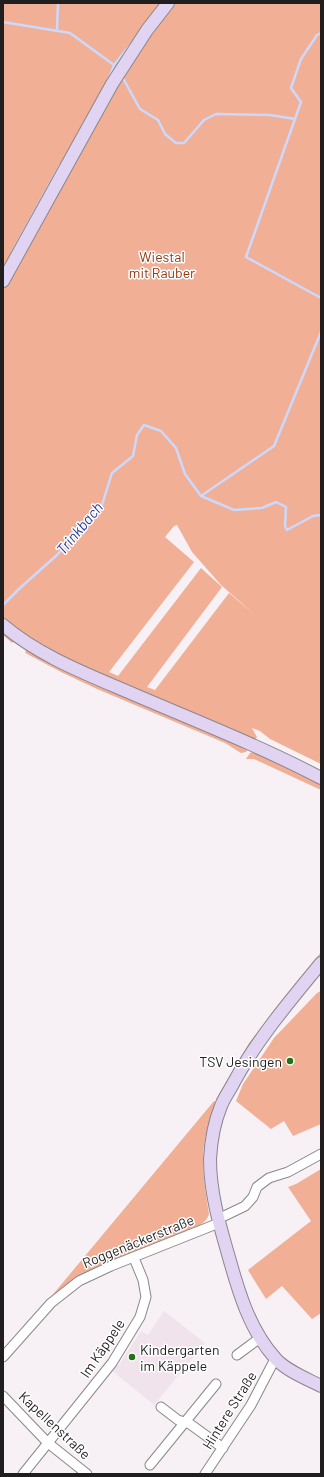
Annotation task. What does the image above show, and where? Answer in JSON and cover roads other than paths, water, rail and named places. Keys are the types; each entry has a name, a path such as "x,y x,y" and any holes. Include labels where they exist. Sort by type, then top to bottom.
{"street":[{"path":"3,281 112,84 147,30 168,3"},
{"path":"3,625 25,642 46,654 98,679 261,750 321,778"},
{"path":"320,1382 275,1359 260,1338 246,1311 218,1221 212,1188 210,1161 211,1140 221,1106 242,1067 277,1016 321,963"},
{"name":"Roggenäckerstraße","path":"3,1357 51,1303 79,1281 218,1221 245,1206 253,1197 257,1187 269,1178 288,1172 321,1154"},
{"name":"Im Käppele","path":"23,1474 112,1362 140,1317 146,1297 143,1280 134,1258"},
{"path":"237,1355 260,1338"},
{"name":"Hintere Straße","path":"205,1474 252,1405 275,1359"},
{"path":"150,1465 216,1384"},
{"name":"Kapellenstraße","path":"3,1396 48,1442 88,1474"},
{"path":"161,1407 178,1420 190,1424 223,1448"}],"waterway":[{"path":"57,30 58,3"},
{"path":"3,22 70,33 114,65"},
{"path":"321,33 317,35 301,59 291,88 301,102 246,257 321,298"},
{"path":"108,81 114,65 134,40"},
{"path":"124,80 140,109 158,120 165,134 176,143 184,143 204,120 216,114 270,115 295,119"},
{"path":"12,252 60,165"},
{"path":"201,496 274,446 321,332"},
{"name":"Trinkbach","path":"3,605 57,555 102,505 112,473 133,456 137,435 144,425 161,431 176,448 185,474 201,496 234,510 262,508 276,502 286,507 285,526 287,530 313,516 321,515"}],"place":[{"name":"TSV Jesingen","path":"290,1061"},
{"name":"Kindergarten im Käppele","path":"132,1357"}],"park label":[{"name":"Wiestal mit Rauber","path":"162,264"}]}
